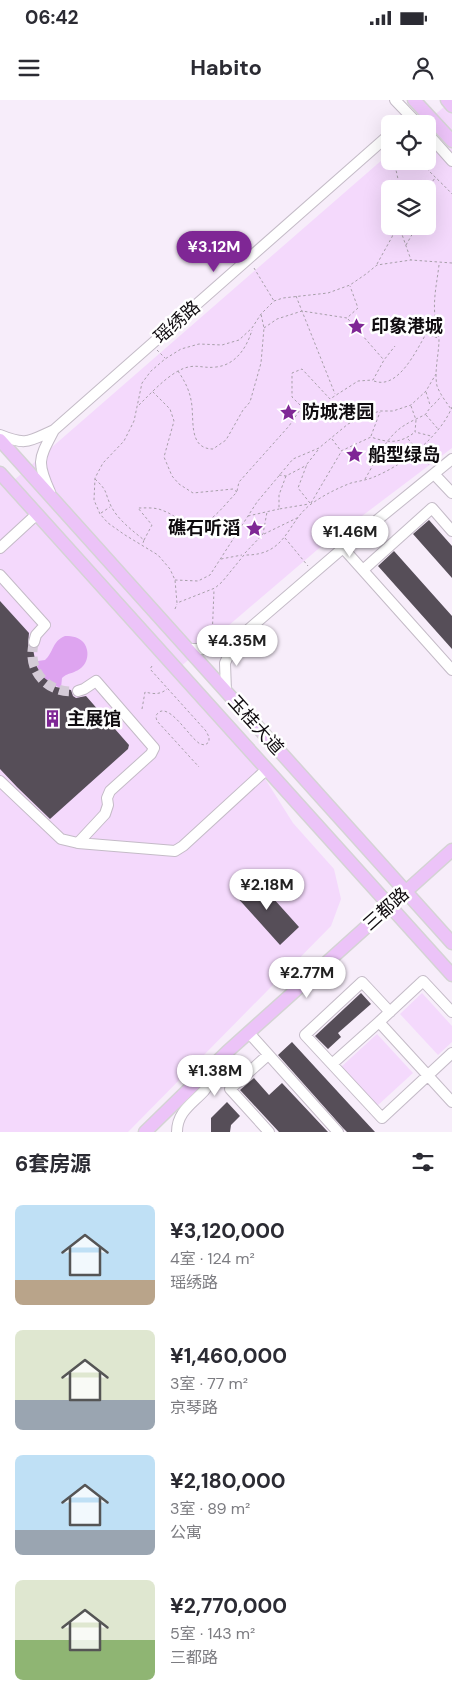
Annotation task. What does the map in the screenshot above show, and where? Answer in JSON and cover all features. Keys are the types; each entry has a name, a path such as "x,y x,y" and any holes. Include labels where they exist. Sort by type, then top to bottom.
{"main road":[{"path":"414,100 452,141"},
{"path":"447,100 452,106"},
{"name":"玉桂大道","path":"0,440 452,943"},
{"name":"玉桂大道","path":"0,473 452,975"},
{"path":"37,514 53,499"},
{"path":"267,769 283,755"},
{"name":"三都路","path":"145,1132 227,1052 452,850"}],"street":[{"path":"396,100 410,115"},
{"name":"瑶绣路","path":"54,430 381,142"},
{"path":"436,143 452,161"},
{"path":"0,434 16,441 27,441 54,430"},
{"path":"53,499 42,474 41,456 54,430"},
{"path":"188,650 211,649 235,641 342,548 452,459"},
{"path":"434,474 452,493"},
{"path":"362,570 432,508 452,531"},
{"path":"0,548 37,514"},
{"path":"342,548 452,670"},
{"path":"0,575 45,625 34,642"},
{"path":"226,691 225,663 235,641"},
{"path":"78,691 96,681 154,748 151,754 110,791 107,798 106,814 78,843"},
{"path":"0,780 61,839 78,843 174,851 183,846 267,769"},
{"path":"332,1064 423,981 452,1012"},
{"path":"390,1012 362,982 305,1035 382,1118 452,1053"},
{"path":"379,1022 452,1102"},
{"path":"249,1033 338,1132"},
{"path":"177,1132 182,1112 205,1089 227,1052"},
{"path":"268,1054 230,1089 269,1132"}],"path":[{"path":"427,170 452,194"},
{"path":"175,609 178,603 175,580 170,569 158,555 108,523 100,514 94,500 95,478 103,463 124,441 134,421 139,405 142,384 151,371 181,349 199,344 222,346 239,340 252,328 261,314 274,301 296,296 328,293 350,285 377,265 393,235"},
{"path":"402,235 411,260"},
{"path":"406,246 412,235"},
{"path":"248,259 274,301"},
{"path":"377,265 411,260 452,263"},
{"path":"175,580 198,581 210,575 257,502 278,474 293,459 319,448 348,424 380,411 393,411 411,405 426,392 436,374 438,364 439,338 435,315 435,293 439,265"},
{"path":"347,318 358,308 350,285"},
{"path":"296,296 336,395"},
{"path":"264,328 277,319 302,310 347,318 384,360"},
{"path":"178,371 191,399 194,413 193,432 196,440 204,448 213,449 226,440 243,410 250,402 261,363 264,328 261,314"},
{"path":"139,405 152,391 178,371 195,365 216,367 229,363 241,354 249,341 252,328"},
{"path":"142,544 152,526 138,508 164,510 187,524 198,526 207,522 237,492 239,482 289,426 302,407 292,397 292,373 302,369 330,399 358,381 373,380 380,383 394,378 401,373 426,334 439,338"},
{"path":"152,344 165,359"},
{"path":"373,380 384,360 395,346"},
{"path":"436,374 441,396 451,410"},
{"path":"152,391 170,409 174,421 164,457 172,476 178,484 193,493 232,489 237,492"},
{"path":"426,392 430,406"},
{"path":"365,480 387,442 405,424 426,414 430,406 436,403 441,396"},
{"path":"411,405 416,420 416,432"},
{"path":"248,516 311,504 330,492 373,477 400,463 418,450 439,430 452,407"},
{"path":"371,437 380,411"},
{"path":"426,414 439,430"},
{"path":"416,432 432,436"},
{"path":"220,559 257,555 285,538 311,504 341,451 371,437 387,442 407,439 416,432"},
{"path":"332,439 341,451"},
{"path":"407,439 418,450 434,474"},
{"path":"311,504 298,488 307,464 319,448"},
{"path":"280,509 279,494 286,476 307,464"},
{"path":"278,474 286,476"},
{"path":"95,478 105,488 111,506 123,522 144,540"},
{"path":"100,514 111,506"},
{"path":"263,534 268,512"},
{"path":"178,603 215,588 263,534 300,516"},
{"path":"285,538 314,573"},
{"path":"211,649 215,588"},
{"path":"152,666 150,669 210,737 209,742 205,746 200,744 168,712 159,712 156,717 157,721 198,767"},
{"path":"142,709 145,692 153,694 162,693 168,688"}],"shaded area":[{"path":"452,100 452,448 317,550 173,673 257,766 293,823 334,869 341,899 331,926 128,1132 0,1132 0,483 5,488 381,161 381,170 436,170 434,115"},
{"path":"65,636 76,637 84,643 87,659 80,669 62,678 61,688 44,677 38,669 35,659 38,661 45,660 55,644"},
{"path":"422,993 452,1026 452,1042 438,1055 400,1014"},
{"path":"377,1034 413,1073 377,1106 341,1067"}],"building":[{"path":"429,520 452,546 452,578 413,534"},
{"path":"394,551 452,616 452,649 378,566"},
{"name":"主展馆","path":"0,601 29,633 28,644 33,649 36,665 42,676 56,687 71,690 76,698 86,696 129,745 128,749 50,819 0,769"},
{"path":"255,878 299,927 280,945 235,895"},
{"path":"361,993 371,1004 338,1033 341,1037 328,1049 315,1036"},
{"path":"292,1042 375,1132 347,1132 343,1128 278,1055"},
{"path":"254,1078 269,1095 282,1083 328,1132 279,1132 240,1090"},
{"path":"227,1102 240,1116 231,1125 230,1132 211,1132 211,1118"}],"tunnel":[{"path":"34,642 33,662 36,671 42,679 57,689 78,691"}],"place":[{"name":"印象港城","path":"357,326"},
{"name":"防城港园","path":"288,412"},
{"name":"船型绿岛","path":"354,455"},
{"name":"礁石听滔","path":"254,528"},
{"name":"主展馆","path":"53,719"}]}
